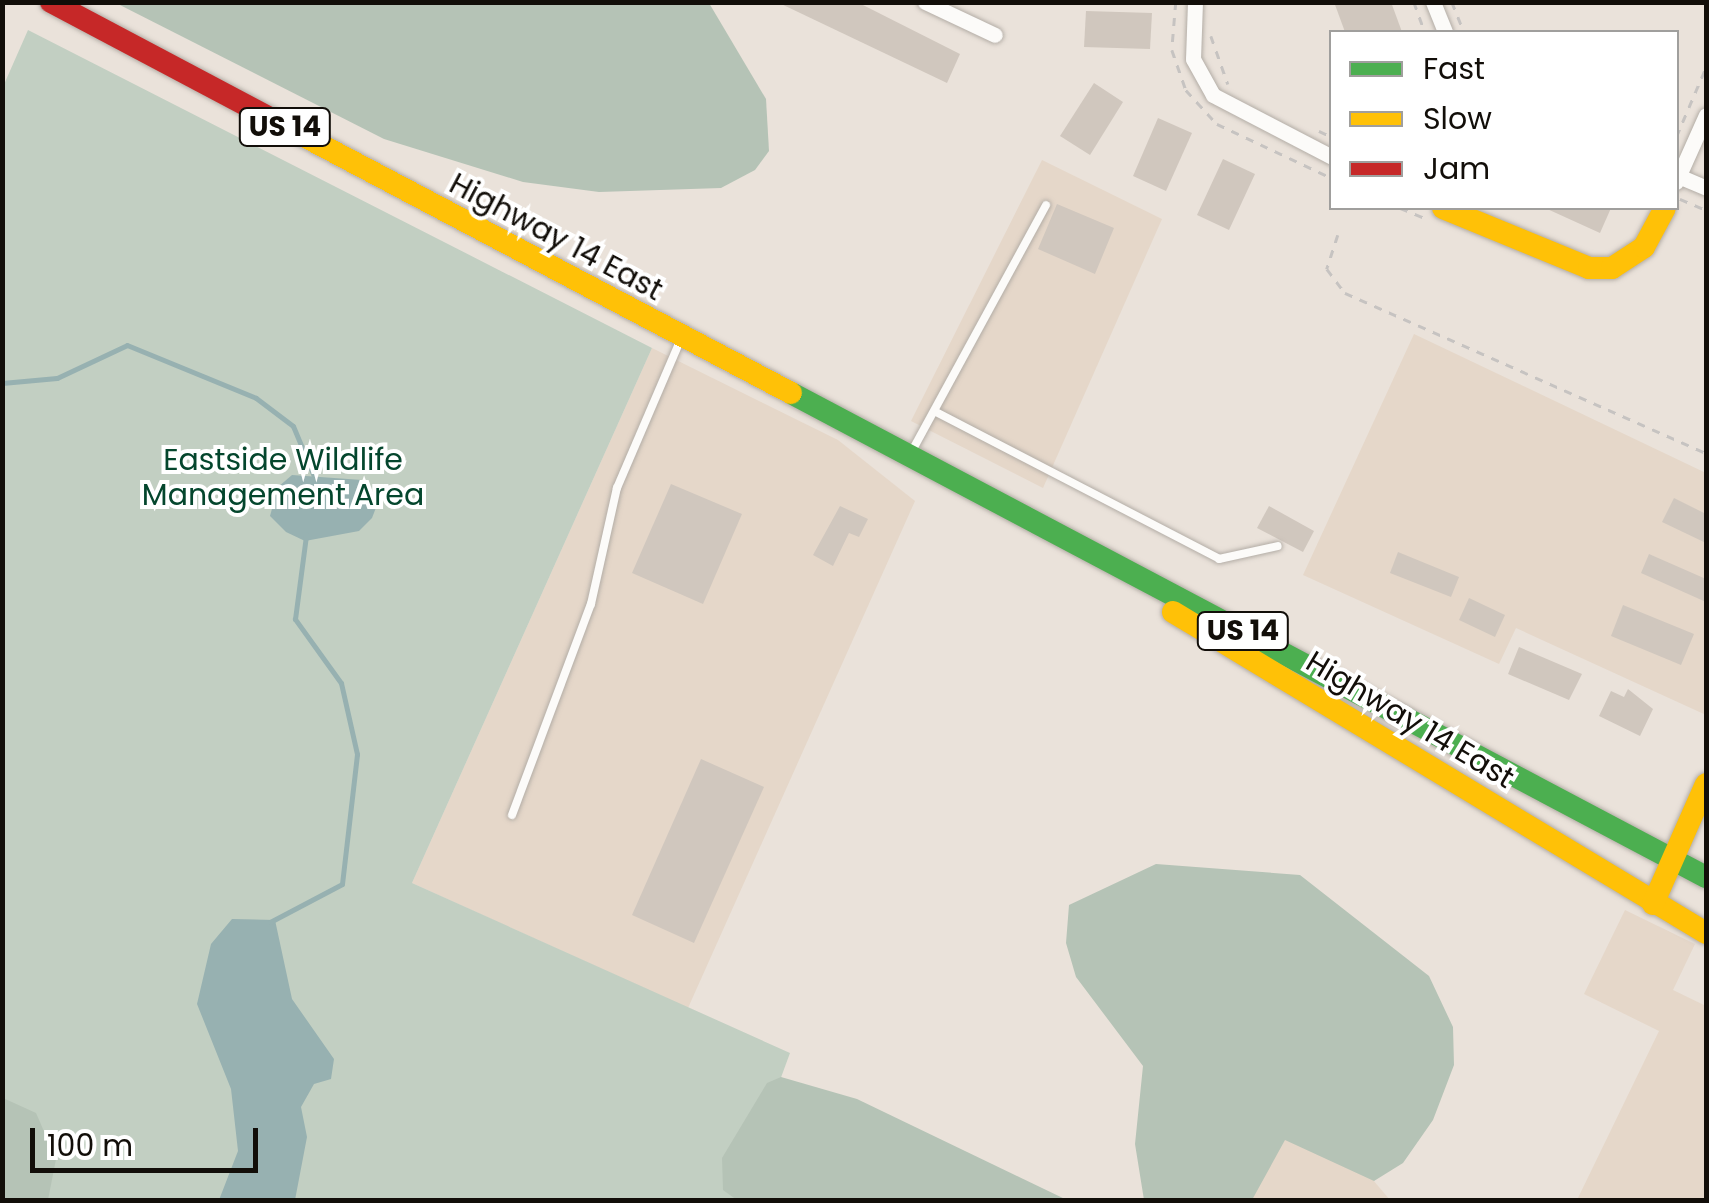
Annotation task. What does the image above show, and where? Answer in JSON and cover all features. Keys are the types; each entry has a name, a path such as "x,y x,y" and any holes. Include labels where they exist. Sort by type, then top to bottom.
{"main road":[{"name":"Highway 14 East","path":"50,2 1706,877"},
{"path":"1448,210 1589,268 1612,268 1644,248 1671,210"},
{"name":"Highway 14 East","path":"1034,523 1706,933"},
{"path":"1653,904 1706,784"}],"street":[{"path":"925,2 995,34"},
{"path":"1194,2 1193,60 1212,95 1329,156"},
{"path":"1433,2 1444,30"},
{"path":"1679,174 1706,115"},
{"path":"1679,179 1706,188"}],"lane":[{"path":"908,457 1046,205"},
{"path":"512,815 591,604 616,488 682,337"},
{"path":"936,412 1219,559 1278,546"}],"path":[{"path":"1176,2 1172,50 1186,90 1217,124 1329,177"},
{"path":"1414,2 1424,30"},
{"path":"1452,2 1463,30"},
{"path":"1211,22 1214,54 1230,86"},
{"path":"1679,130 1706,67"},
{"path":"1314,129 1329,136"},
{"path":"1679,205 1706,210"},
{"path":"1338,234 1327,268 1345,293 1706,453"},
{"path":"1687,444 1688,436"}],"shaded area":[{"path":"1042,160 1162,219 1043,488 911,421"},
{"path":"1414,334 1706,473 1706,715 1516,628 1499,664 1303,575"},
{"path":"652,348 838,440 915,501 688,1008 412,883"},
{"path":"1625,910 1695,944 1673,990 1706,1006 1706,1200 1577,1200 1659,1031 1584,994"},
{"path":"1294,1087 1390,1200 1243,1200"}],"green space":[{"path":"116,3 709,3 766,99 769,151 755,170 721,188 599,192 523,182 384,139"},
{"name":"Eastside Wildlife Management Area","path":"28,30 652,348 412,883 790,1053 736,1200 3,1200 2,89"},
{"path":"1156,864 1300,875 1429,976 1453,1027 1454,1065 1433,1120 1403,1163 1374,1181 1285,1140 1252,1200 1144,1200 1135,1144 1143,1066 1076,977 1066,943 1069,905"},
{"path":"781,1077 857,1099 1067,1200 737,1200 723,1190 722,1158 767,1083"},
{"path":"3,1098 36,1113 56,1159 48,1200 3,1200"}],"water":[{"path":"292,475 362,480 377,505 372,518 359,531 305,541 286,532 270,516 278,487"},
{"path":"232,919 275,920 292,999 334,1059 331,1079 314,1084 301,1107 307,1137 295,1200 219,1200 238,1151 231,1089 197,1004 211,944"}],"building":[{"path":"777,2 857,2 960,54 947,83"},
{"path":"1334,2 1391,2 1401,30 1344,30"},
{"path":"1086,11 1152,13 1150,49 1084,47"},
{"path":"1094,83 1123,102 1090,155 1060,136"},
{"path":"1158,118 1192,133 1166,191 1133,176"},
{"path":"1223,159 1255,174 1229,230 1197,215"},
{"path":"1057,204 1114,228 1095,274 1038,249"},
{"path":"1549,210 1610,210 1600,233"},
{"path":"671,484 742,514 703,604 632,573"},
{"path":"1674,498 1706,514 1706,543 1662,522"},
{"path":"840,506 868,519 859,537 849,533 833,566 813,555"},
{"path":"1269,506 1314,531 1303,552 1257,528"},
{"path":"1398,552 1459,577 1451,597 1390,573"},
{"path":"1649,554 1706,579 1706,602 1641,573"},
{"path":"1469,598 1505,615 1495,637 1459,620"},
{"path":"1623,605 1694,634 1681,665 1611,636"},
{"path":"1519,647 1582,674 1569,700 1508,674"},
{"path":"1628,689 1653,709 1640,736 1599,716 1611,691 1624,697"},
{"path":"701,759 764,787 694,943 632,915"}],"waterway":[{"path":"2,383 57,378 127,345 256,398 293,426 316,481"},
{"path":"270,922 342,884 357,754 341,683 295,619 306,535"}],"traffic: fast":[{"path":"791,393 1706,877"}],"traffic: slow":[{"path":"300,134 791,393"},
{"path":"1448,210 1589,268 1612,268 1644,247 1664,210"},
{"path":"1173,612 1706,933"},
{"path":"1653,904 1706,784"}],"traffic: jam":[{"path":"51,2 300,134"}]}
